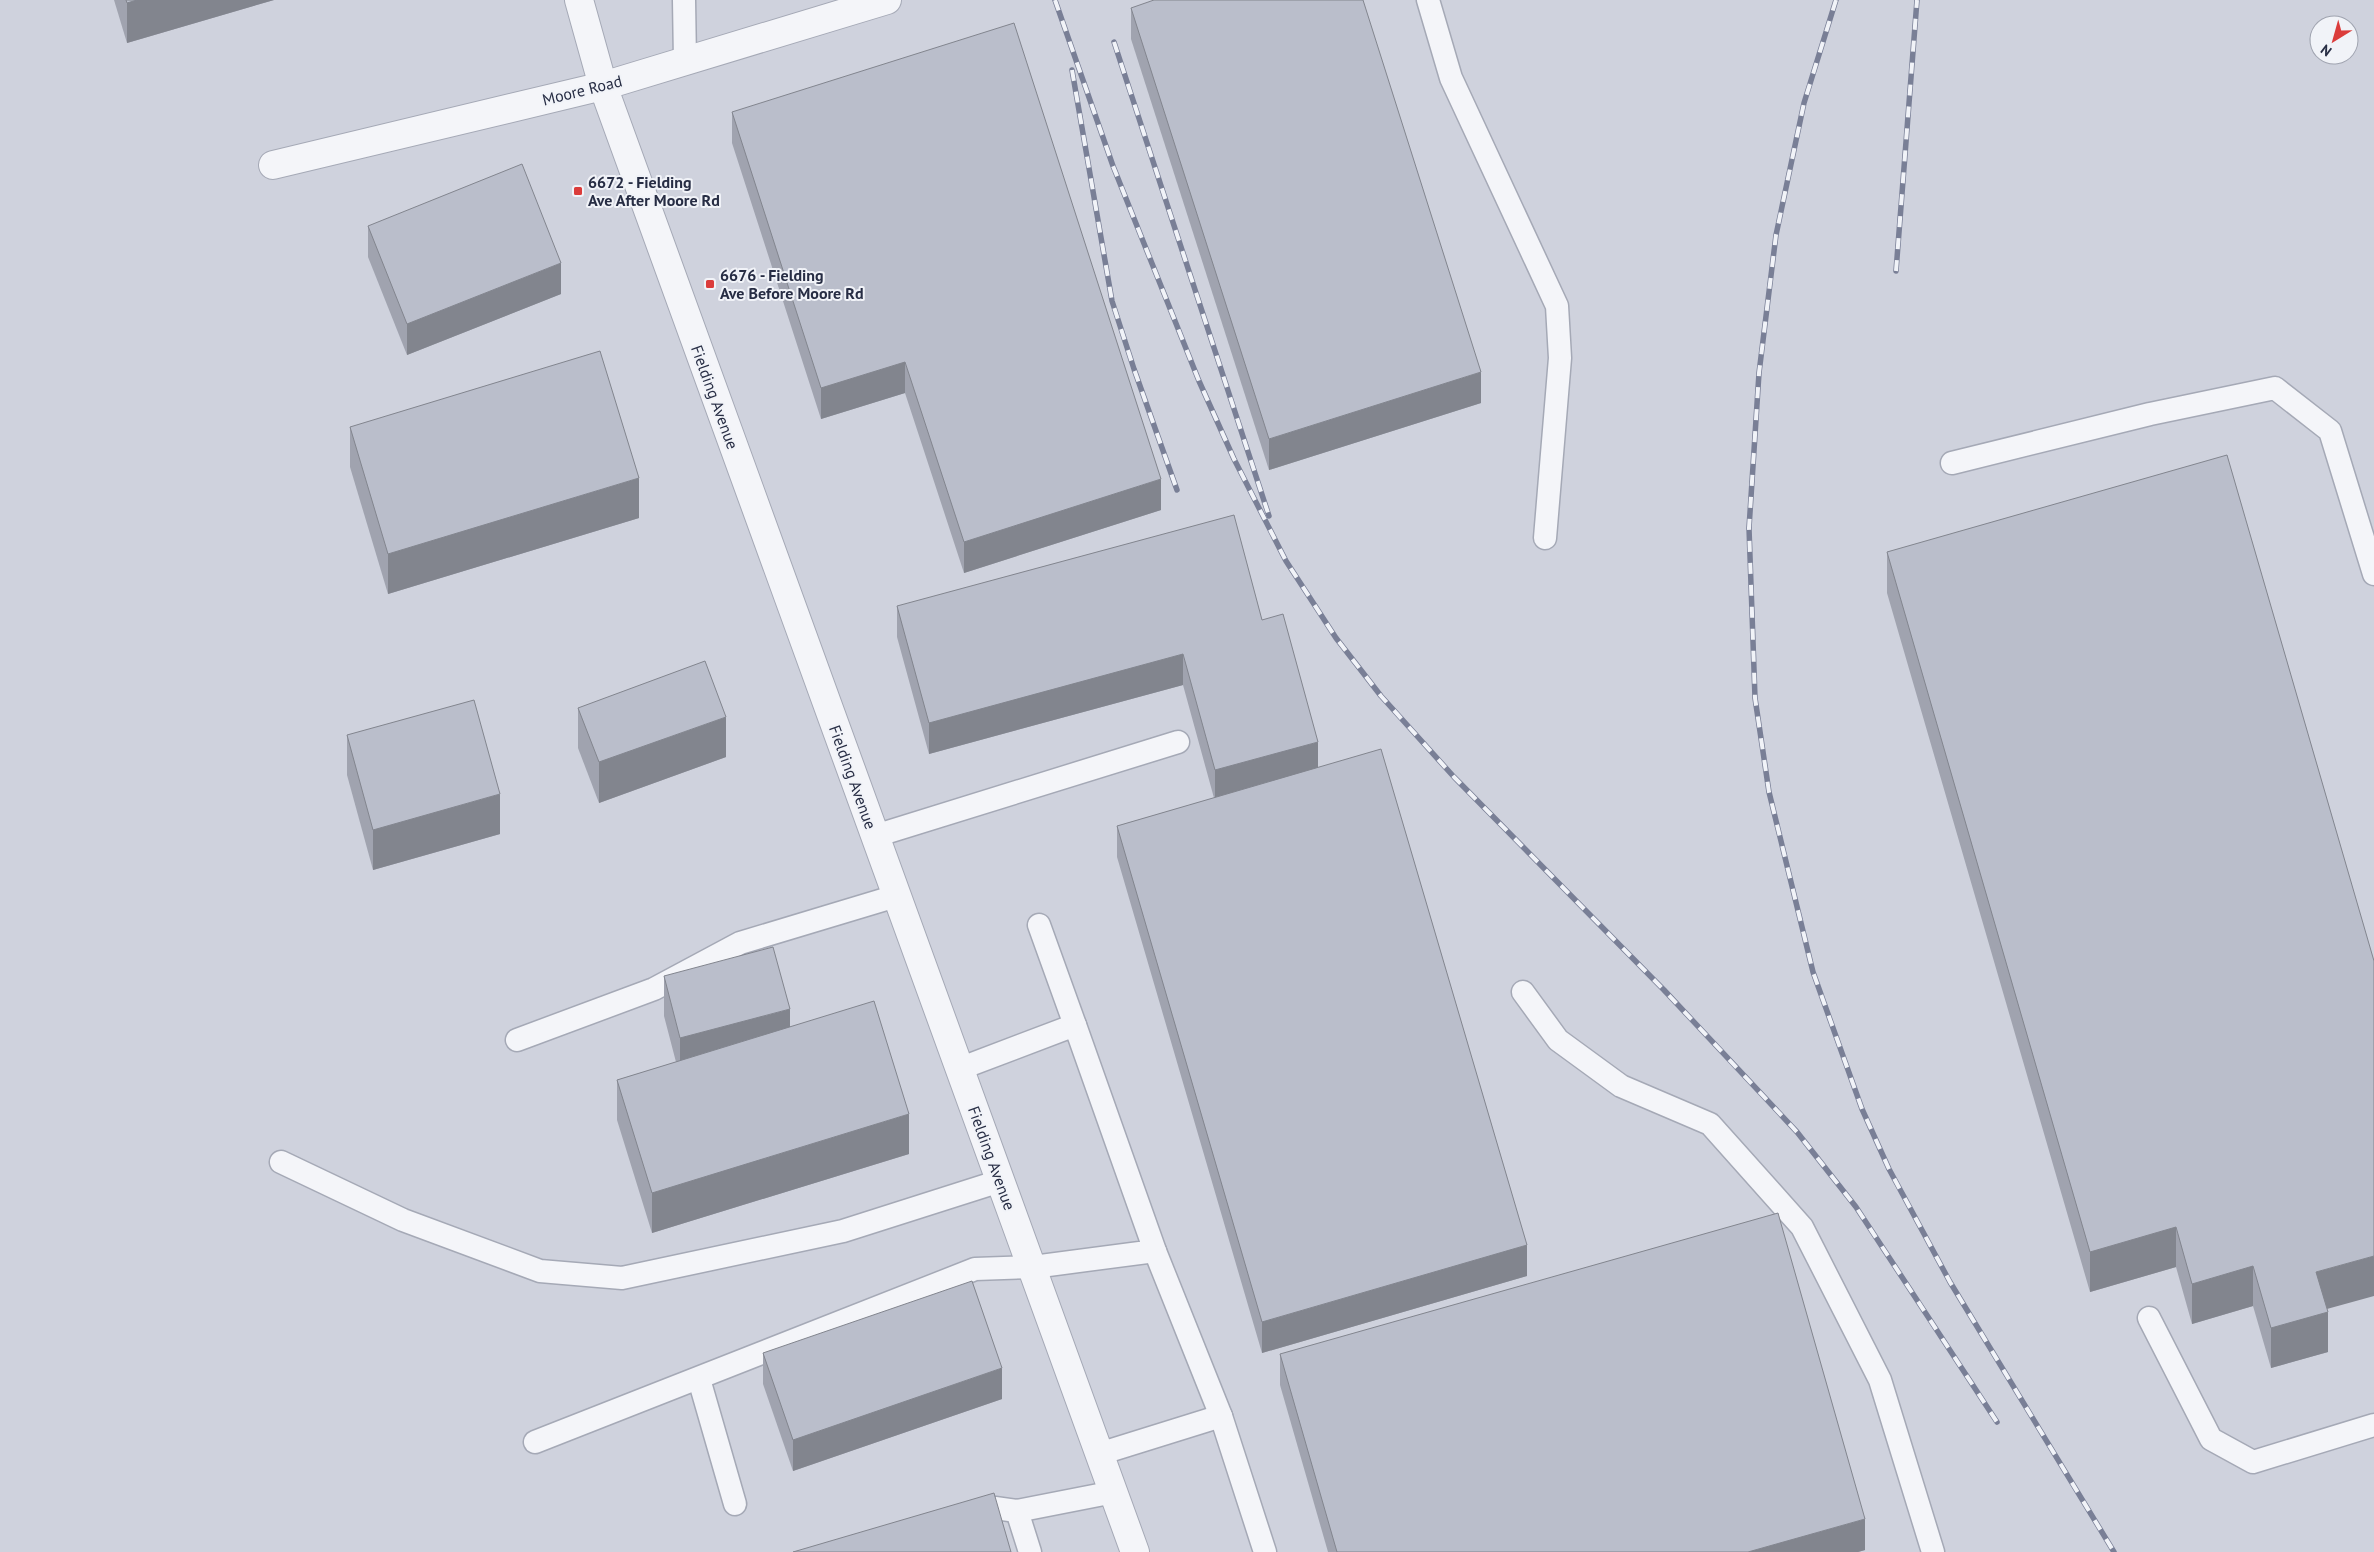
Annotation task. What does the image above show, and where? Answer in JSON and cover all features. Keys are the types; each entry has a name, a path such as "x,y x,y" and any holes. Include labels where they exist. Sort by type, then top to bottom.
{"street":[{"name":"Fielding Avenue","path":"579,0 602,86 1136,1552"},
{"name":"Moore Road","path":"273,165 602,86 887,0"}],"lane":[{"path":"684,0 685,61"},
{"path":"1428,0 1451,78 1557,306 1560,358 1546,538"},
{"path":"1952,463 2150,414 2275,388 2330,431 2374,574"},
{"path":"875,836 1178,742"},
{"path":"517,1040 654,989 740,943 896,896"},
{"path":"1039,926 1155,1251 1220,1416 1265,1552"},
{"path":"1523,992 1558,1040 1621,1086 1710,1124 1802,1227 1880,1380 1933,1552"},
{"path":"959,1069 1075,1025"},
{"path":"281,1162 403,1220 540,1271 622,1278 843,1231 1000,1181"},
{"path":"535,1442 976,1269 1033,1267 1155,1251"},
{"path":"2149,1318 2211,1439 2253,1462 2374,1425"},
{"path":"699,1379 735,1504"},
{"path":"1099,1454 1220,1416"},
{"path":"947,1523 995,1508 1017,1511 1114,1492"},
{"path":"1017,1511 1030,1552"}],"shaded area":[{"path":"0,0 2374,0 2374,1552 0,1552"}],"building":[{"path":"126,0 137,0 127,3"},
{"path":"1154,0 1363,0 1481,372 1269,439 1131,8"},
{"path":"1014,23 1161,479 964,542 905,362 821,388 732,112"},
{"path":"522,164 561,263 407,324 368,226"},
{"path":"600,351 639,478 388,554 350,427"},
{"path":"2227,455 2374,961 2374,1256 2316,1272 2328,1312 2271,1328 2253,1266 2192,1284 2176,1227 2090,1252 1887,552"},
{"path":"1234,515 1262,620 1283,614 1318,742 1215,770 1183,654 929,723 897,606"},
{"path":"705,661 726,717 599,762 578,708"},
{"path":"474,700 500,794 373,830 347,735"},
{"path":"1381,749 1527,1245 1262,1322 1117,826"},
{"path":"773,947 790,1009 680,1038 664,976"},
{"path":"874,1001 909,1114 652,1193 617,1080"},
{"path":"1778,1213 1865,1519 1748,1552 1337,1552 1280,1354"},
{"path":"972,1281 1002,1368 793,1440 763,1353"},
{"path":"994,1493 1011,1552 793,1552"}],"railway":[{"path":"1055,0 1113,166 1199,381 1234,459 1286,561 1336,638 1381,696 1454,777 1664,990 1797,1132 1856,1207 1997,1422"},
{"path":"1836,0 1804,103 1776,235 1759,373 1749,528 1755,698 1769,792 1813,972 1862,1109 1889,1169 1950,1282 2114,1552"},
{"path":"1896,271 1917,0"},
{"path":"1114,42 1269,516"},
{"path":"1072,70 1112,301 1177,490"}],"place":[{"name":"6672 - Fielding Ave After Moore Rd","path":"578,191"},
{"name":"6676 - Fielding Ave Before Moore Rd","path":"710,284"}]}
